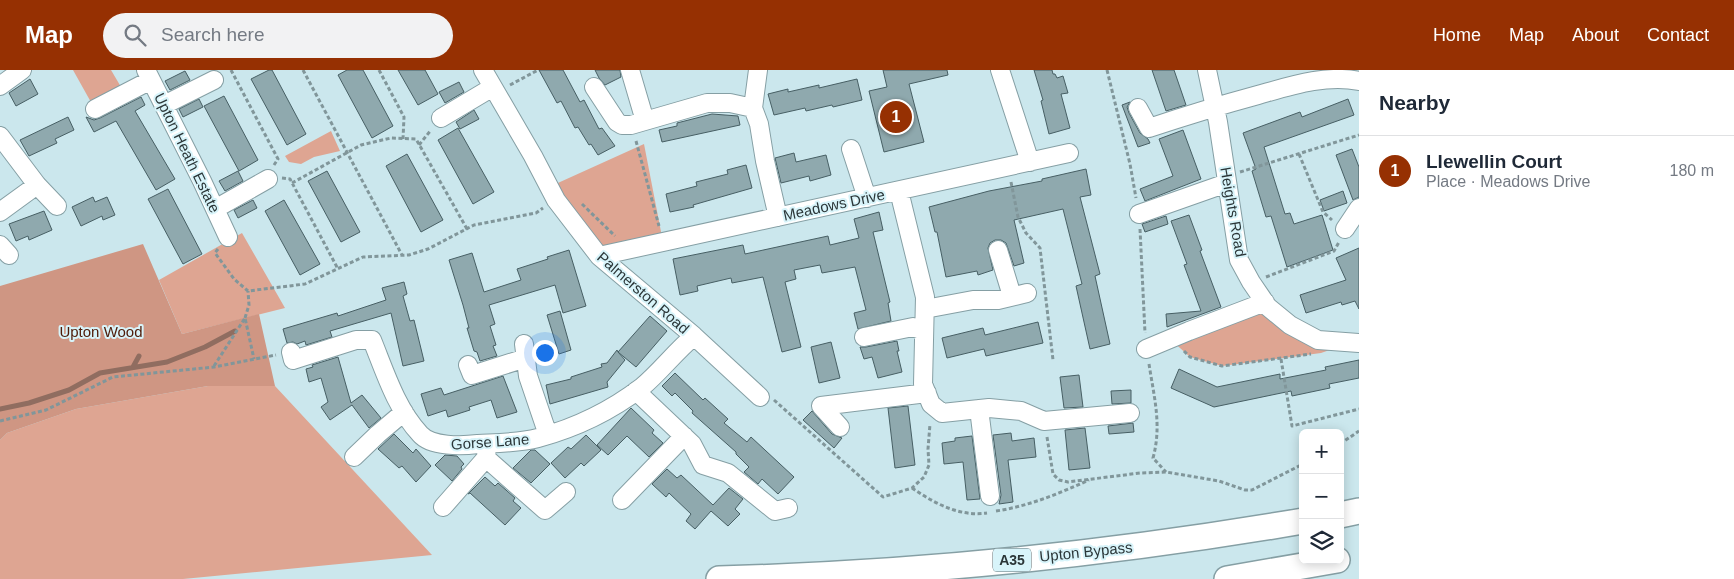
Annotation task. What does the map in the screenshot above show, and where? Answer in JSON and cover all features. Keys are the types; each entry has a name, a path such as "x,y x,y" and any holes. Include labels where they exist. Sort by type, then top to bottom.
{"highway":[{"path":"1344,513 1359,511"},
{"name":"Upton Bypass","path":"719,579 959,566 1150,545 1299,522"},
{"path":"1344,559 1359,556"},
{"path":"1227,579 1315,564"}],"street":[{"path":"0,86 22,70"},
{"name":"Palmerston Road","path":"484,70 534,156 556,200 599,256 694,336 760,397"},
{"path":"630,70 638,123"},
{"path":"758,70 753,108 778,217"},
{"path":"1000,70 1030,162"},
{"name":"Heights Road","path":"1207,70 1239,260 1251,282 1268,307 1290,325 1318,340 1359,343"},
{"path":"95,110 148,75"},
{"name":"Upton Heath Estate","path":"148,75 228,237"},
{"path":"1138,108 1148,128 1214,106 1292,86 1330,79 1348,78 1359,81"},
{"path":"164,105 214,80"},
{"path":"594,87 617,122 622,125 638,123 706,103 730,103 753,108"},
{"path":"441,118 495,89"},
{"path":"0,136 37,185 57,206"},
{"path":"851,149 867,198"},
{"name":"Meadows Drive","path":"599,256 1069,153"},
{"path":"215,209 273,176"},
{"path":"1139,214 1227,180"},
{"path":"0,212 37,185"},
{"path":"898,191 925,303 923,384 931,404 942,414 989,408 1021,411 1044,421 1130,413"},
{"path":"1344,230 1359,208"},
{"path":"925,303 998,300 1019,294 998,250"},
{"path":"1146,349 1265,302"},
{"path":"864,337 913,327 924,331"},
{"name":"Gorse Lane","path":"291,352 294,360 356,340 372,340 391,388 404,412 421,436 443,445 487,451 537,439 581,423 614,407 644,385 678,349 694,336"},
{"name":"Gorse Lane","path":"468,365 472,375 525,351 528,376 548,435"},
{"path":"636,392 692,444 703,465 728,473 775,511 788,508"},
{"path":"840,427 821,406 927,393"},
{"path":"979,409 990,496"},
{"path":"354,457 404,412"},
{"path":"622,500 684,436"},
{"path":"443,507 487,451 545,510 566,492"}],"path":[{"path":"231,70 278,159 272,167 273,176 290,179 338,268"},
{"path":"303,70 402,255"},
{"path":"379,70 404,117 403,139"},
{"path":"495,89 538,70"},
{"path":"1107,70 1130,164 1139,214 1146,349 1158,426 1158,441 1153,458 1166,472"},
{"path":"638,123 663,242"},
{"path":"1227,180 1359,135"},
{"path":"292,183 361,145 391,138 416,139 467,230"},
{"path":"1251,282 1334,251 1344,230 1323,212 1299,154"},
{"path":"1007,167 1018,217 1026,233 1040,248 1053,360"},
{"path":"248,291 305,284 363,257 409,255 428,249 474,225 536,213 556,200"},
{"path":"578,201 626,250"},
{"path":"214,367 245,318 249,305 248,291 234,279 215,253 228,237"},
{"path":"245,318 254,359"},
{"path":"1170,339 1190,357 1222,366 1313,354"},
{"path":"0,421 46,410 113,377 214,367 291,352"},
{"path":"1281,359 1292,426 1359,409"},
{"path":"760,397 766,392 883,497 912,488 924,477 929,465 930,424 942,414"},
{"path":"1044,421 1053,474 1059,480 1068,482 1140,473 1166,472 1252,490 1299,466"},
{"path":"1344,441 1359,431"}],"shaded area":[{"path":"73,70 111,70 121,87 92,104"},
{"path":"331,131 340,151 314,157 301,164 289,162 285,156"},
{"path":"644,144 663,242 599,256 549,187"},
{"path":"242,233 285,308 182,334 159,280"},
{"path":"1265,302 1290,325 1350,343 1321,353 1222,366 1190,357 1170,339"},
{"path":"208,386 275,386 432,555 183,579 0,579 0,440 7,433 76,409"}],"green space":[{"name":"Upton Wood","path":"143,244 182,334 259,314 275,386 208,386 76,409 7,433 0,440 0,286"}],"building":[{"path":"272,70 306,134 287,145 251,79"},
{"path":"347,70 363,70 393,126 372,138 338,75"},
{"path":"398,70 425,70 438,94 418,105"},
{"path":"539,70 563,70 580,102 584,100 599,129 602,128 615,146 598,155 591,144 589,145 578,127 575,128 561,101 557,103"},
{"path":"595,70 620,70 621,77 605,85"},
{"path":"883,70 947,70 948,75 909,84 924,142 884,152 869,91 887,87"},
{"path":"1034,70 1052,70 1057,78 1063,76 1068,93 1061,94 1070,128 1049,134 1041,101 1043,100"},
{"path":"1152,70 1174,70 1186,105 1166,111"},
{"path":"185,71 190,80 170,90 165,81"},
{"path":"30,79 38,94 16,106 9,93"},
{"path":"857,79 862,100 833,107 832,105 806,111 805,108 774,115 768,94 788,89 788,92 819,85 819,88"},
{"path":"459,82 464,92 445,103 439,92"},
{"path":"224,96 258,160 239,171 204,106"},
{"path":"141,97 145,105 135,111 175,179 156,190 116,121 94,132 86,117 94,120 100,118"},
{"path":"199,99 203,107 183,117 179,109"},
{"path":"1348,99 1354,115 1264,147 1285,214 1290,213 1294,224 1322,215 1333,250 1287,267 1271,216 1266,217 1252,171 1256,169 1243,133 1300,112 1302,117"},
{"path":"1130,102 1127,107 1129,113 1140,133 1150,143 1138,147 1122,105"},
{"path":"474,110 479,119 460,129 456,122"},
{"path":"712,114 738,116 740,125 662,142 659,130"},
{"path":"68,117 74,130 55,139 57,143 29,156 20,140"},
{"path":"458,128 494,192 473,204 438,140"},
{"path":"1183,130 1201,179 1145,201 1140,189 1173,176 1159,139"},
{"path":"1352,149 1359,167 1359,197 1353,200 1336,155"},
{"path":"794,153 796,162 826,155 831,175 810,181 809,176 781,183 775,158"},
{"path":"407,154 443,220 421,232 386,166"},
{"path":"746,165 752,188 693,205 694,207 670,212 666,194 697,186 696,182 728,174 727,170"},
{"path":"1086,169 1091,195 1080,197 1100,274 1095,276 1110,344 1090,349 1076,286 1082,284 1063,209 1014,220 1024,263 1014,266 1006,243 1001,240 995,240 990,243 988,248 993,270 978,275 977,271 946,277 937,232 935,232 929,207"},
{"path":"238,171 243,181 225,191 219,181"},
{"path":"327,171 360,232 341,242 308,181"},
{"path":"168,189 202,254 183,264 148,199"},
{"path":"1343,191 1347,203 1324,211 1320,200"},
{"path":"93,197 95,202 107,197 115,215 103,220 102,216 81,226 72,207"},
{"path":"253,200 257,208 238,218 234,210"},
{"path":"284,200 320,264 300,275 265,211"},
{"path":"44,211 52,230 29,240 28,236 16,241 9,224"},
{"path":"879,212 883,230 873,232 890,302 888,303 891,321 858,329 854,313 866,310 855,267 822,273 820,265 794,270 796,279 785,282 801,347 782,352 763,277 732,283 731,278 697,286 698,291 680,295 673,259 743,245 745,254 828,236 830,245 859,238 854,219"},
{"path":"1189,215 1221,307 1167,327 1166,314 1201,311 1184,265 1187,264 1171,221"},
{"path":"1166,216 1168,224 1145,232 1142,224"},
{"path":"1359,248 1359,309 1355,301 1342,305 1341,302 1306,313 1300,295 1346,280 1336,258"},
{"path":"569,250 586,306 563,313 555,285 489,305 495,324 490,326 496,345 493,346 497,356 480,361 477,352 474,351 463,305 449,260 472,253 484,292 521,280 517,269"},
{"path":"404,282 407,294 403,296 410,321 414,320 424,361 403,366 391,313 330,331 332,337 306,345 305,341 297,344 293,342 287,343 283,329 337,313 338,316 386,300 382,288"},
{"path":"560,311 571,350 559,354 547,315"},
{"path":"650,316 667,331 636,367 618,352"},
{"path":"1038,322 1043,343 986,356 984,349 947,358 942,338 983,328 985,335"},
{"path":"897,341 899,351 897,351 902,372 878,378 872,357 864,359 860,347"},
{"path":"831,342 840,378 819,383 811,347"},
{"path":"617,350 625,360 607,382 608,387 550,404 546,385 571,379 571,377 602,367 601,364 607,363"},
{"path":"338,357 351,403 362,395 381,418 369,428 352,405 330,420 321,407 328,402 321,378 309,382 306,369 313,367 312,365"},
{"path":"1359,360 1359,378 1329,384 1330,388 1292,396 1291,391 1214,407 1171,388 1179,369 1217,387 1280,374 1280,379 1326,370 1325,367"},
{"path":"675,373 703,400 705,398 728,419 724,423 747,442 751,437 794,477 778,494 762,479 758,484 744,472 749,467 736,452 692,413 693,411 675,393 672,396 662,386"},
{"path":"1079,375 1083,407 1064,408 1060,377"},
{"path":"503,376 517,412 497,418 491,400 469,407 470,410 448,417 446,410 428,416 421,394 441,388 444,395"},
{"path":"1131,390 1131,403 1112,404 1111,391"},
{"path":"908,406 915,465 895,468 888,408"},
{"path":"631,408 654,430 652,433 663,443 649,457 627,436 608,455 597,445"},
{"path":"812,411 832,434 842,438 834,448 803,420"},
{"path":"1133,423 1134,432 1109,434 1108,426"},
{"path":"1085,428 1090,468 1069,470 1065,430"},
{"path":"1011,433 1012,441 1034,438 1036,457 1008,460 1013,502 999,504 1001,495 993,435"},
{"path":"394,434 413,453 416,449 431,466 416,482 402,466 399,468 378,449"},
{"path":"586,435 601,450 584,466 581,463 565,478 551,463 568,447 571,449"},
{"path":"972,436 980,499 967,500 963,462 944,464 942,443 955,441 955,438"},
{"path":"531,450 535,450 550,464 531,483 513,468"},
{"path":"445,455 457,456 464,464 452,481 435,465"},
{"path":"667,469 677,478 681,475 713,505 729,488 743,499 735,509 740,514 728,526 711,511 695,529 686,521 691,514 669,493 666,497 652,484"},
{"path":"485,477 495,486 498,483 515,498 513,501 521,508 505,525 470,493 468,494"}],"waterway":[{"path":"0,409 29,403 69,390 100,373 167,362 205,347 235,331"},
{"path":"133,367 139,356"}],"place":[{"name":"Llewellin Court","path":"896,117"}]}
